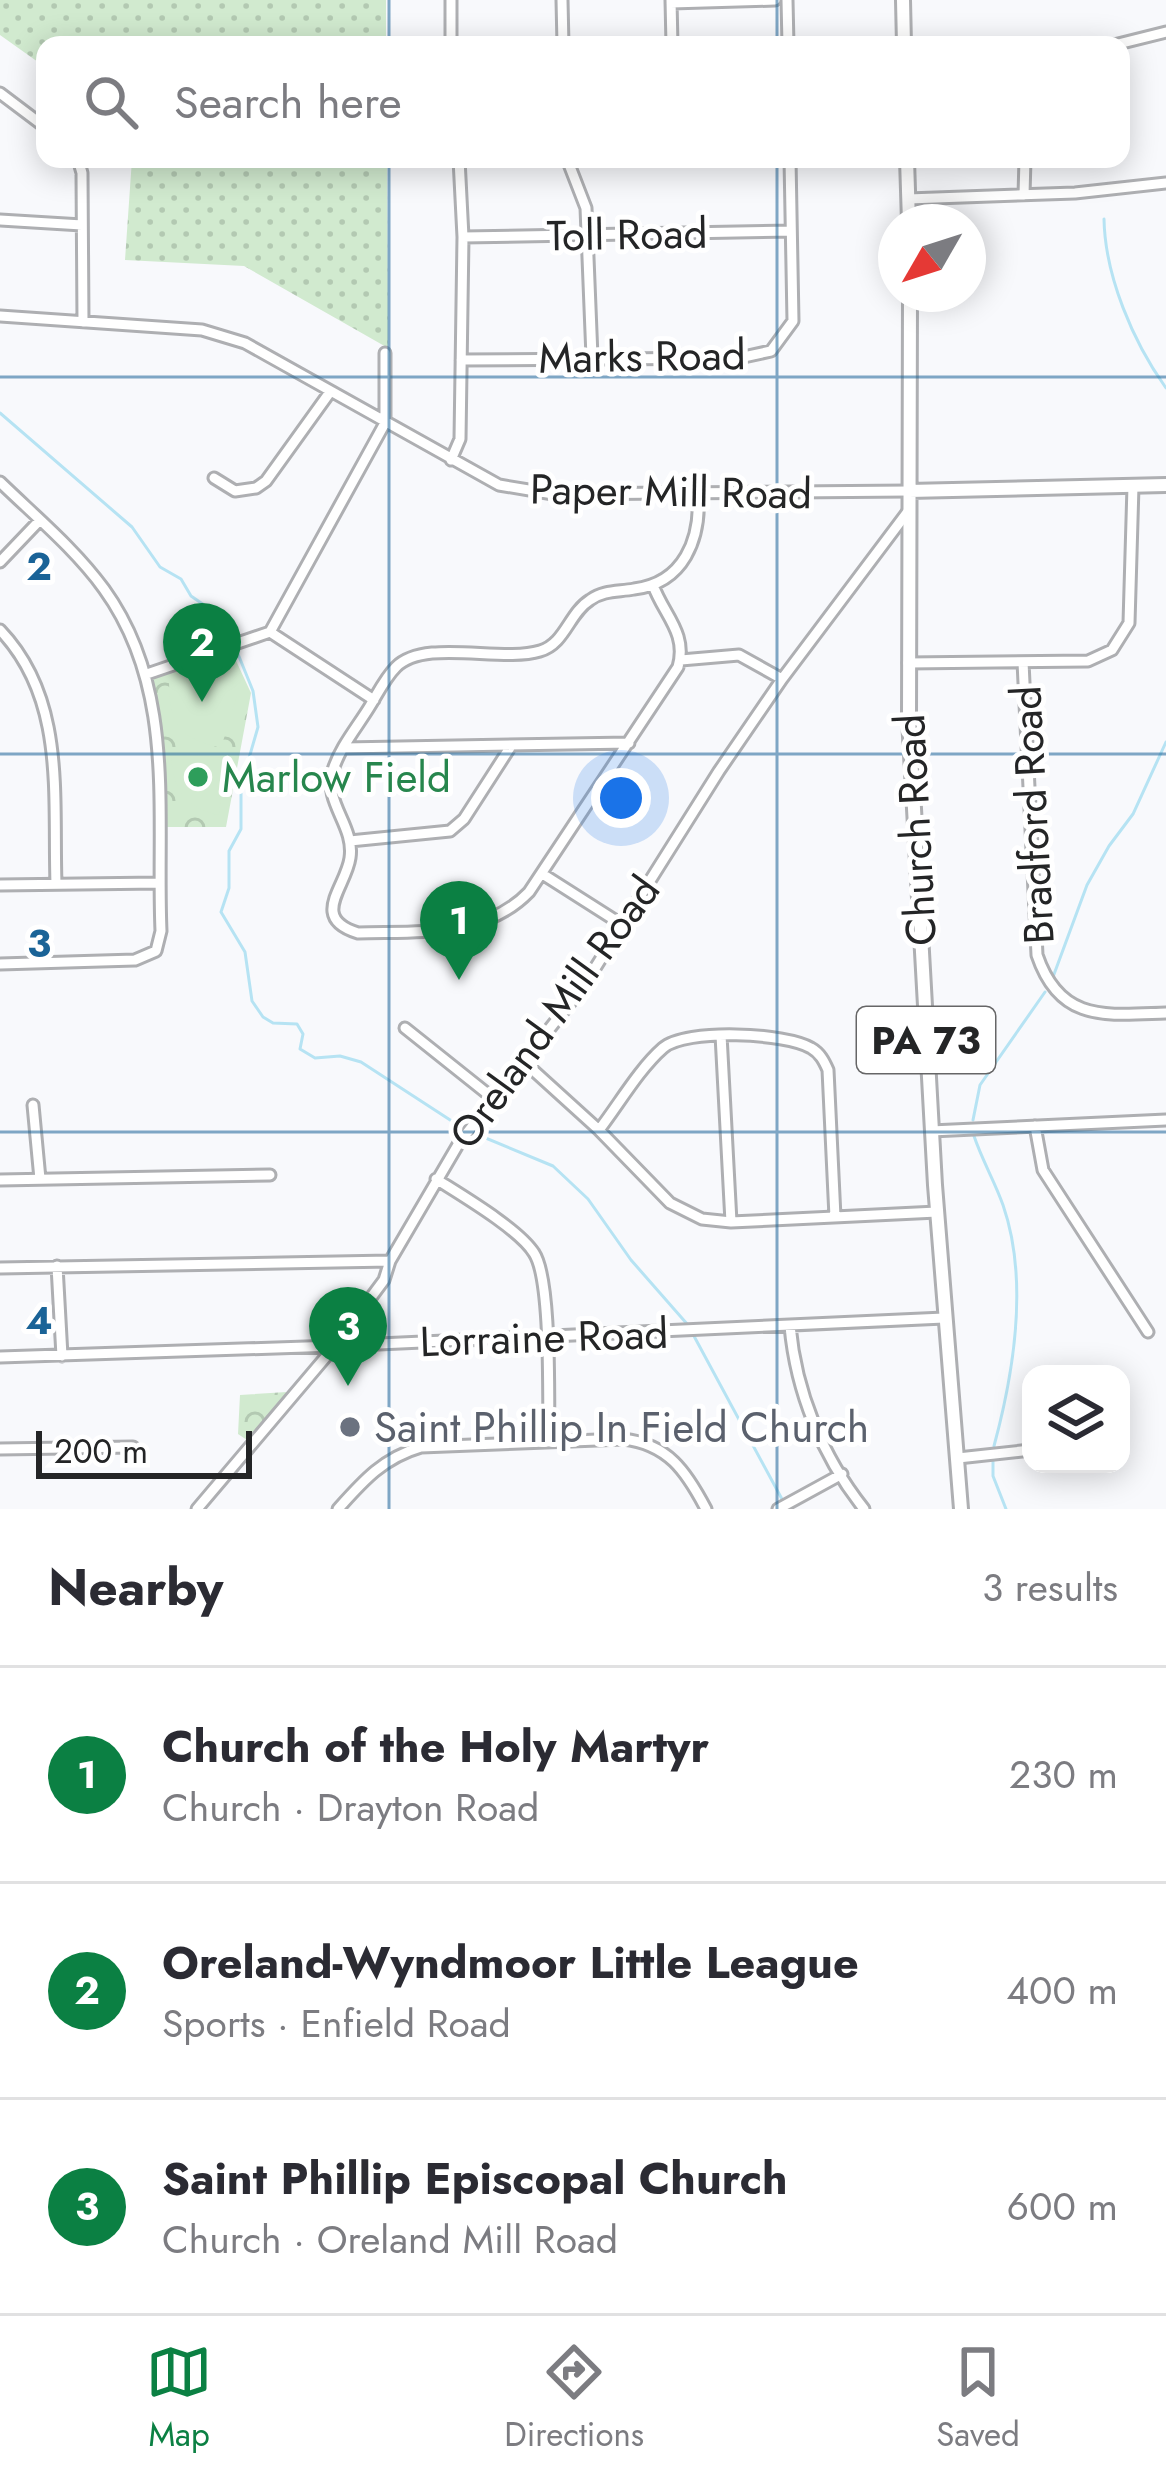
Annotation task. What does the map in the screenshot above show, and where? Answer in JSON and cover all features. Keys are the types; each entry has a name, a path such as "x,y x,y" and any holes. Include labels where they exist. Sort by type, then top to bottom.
{"main road":[{"path":"903,0 904,36"},
{"path":"907,168 908,204"},
{"name":"Church Road","path":"910,312 908,663 914,844 961,1509"},
{"name":"Paper Mill Road","path":"909,491 1166,484"}],"street":[{"path":"451,0 451,36"},
{"path":"562,0 563,36"},
{"path":"672,36 671,1 775,0"},
{"path":"787,0 788,36"},
{"path":"1130,41 1166,32"},
{"path":"0,93 36,120"},
{"path":"81,168 83,322"},
{"path":"451,460 460,440 459,168"},
{"path":"570,168 586,208 592,357"},
{"path":"790,168 791,231"},
{"path":"1024,168 1024,195"},
{"path":"908,199 1166,183"},
{"path":"0,220 82,225"},
{"name":"Toll Road","path":"463,237 791,231"},
{"name":"Marks Road","path":"461,360 760,356 778,346 788,332 794,308 791,231"},
{"name":"Paper Mill Road","path":"0,316 222,335 499,485 528,493 909,491"},
{"path":"147,674 270,632 385,422 385,353"},
{"path":"214,478 235,491 266,481 330,392"},
{"path":"0,482 104,590 147,674 157,750 161,932 156,952 134,959 0,964"},
{"path":"908,663 1100,658 1120,641 1130,623 1133,486"},
{"path":"652,585 676,627 680,660 544,875 510,910 473,926 358,933 345,929 335,917 332,901 349,864 350,841 332,789 333,770 395,668 413,657 540,651 557,640 576,612 595,597 652,585 673,572 690,553 699,528 698,494"},
{"name":"Oreland Mill Road","path":"197,1509 335,1346 384,1280 436,1178 468,1131 585,984 782,679 909,510"},
{"path":"0,562 40,520"},
{"path":"0,630 31,669 49,717 56,884"},
{"path":"270,632 374,700"},
{"path":"680,660 739,655 782,679"},
{"name":"Bradford Road","path":"1023,662 1036,955 1043,973 1061,997 1087,1011 1103,1015 1166,1012"},
{"path":"344,748 629,743"},
{"path":"350,841 450,831 464,819 511,746"},
{"path":"544,875 621,924"},
{"path":"0,885 159,883"},
{"path":"405,1028 494,1099"},
{"path":"599,1130 661,1050 676,1040 721,1035 786,1039 808,1046 821,1055 828,1070 835,1217"},
{"path":"721,1035 731,1222"},
{"path":"523,1061 670,1203 702,1219 731,1222 937,1212"},
{"path":"33,1105 40,1179"},
{"path":"931,1132 1166,1120"},
{"path":"1034,1126 1043,1170 1148,1332"},
{"path":"0,1180 270,1175"},
{"path":"436,1178 535,1253 543,1285 549,1442"},
{"path":"0,1268 390,1261"},
{"path":"57,1266 62,1356"},
{"name":"Lorraine Road","path":"0,1357 944,1318"},
{"path":"790,1326 799,1391 863,1509"},
{"path":"338,1509 369,1474 396,1454 421,1448 640,1441 676,1461 706,1509"},
{"path":"0,1449 133,1448"},
{"path":"958,1458 1022,1451"},
{"path":"782,1507 842,1474"}],"green space":[{"path":"0,0 386,0 386,36 36,36 36,61 0,35"},
{"path":"131,168 387,168 388,348 244,266 125,260"},
{"name":"Marlow Field","path":"232,652 251,693 226,827 164,827 163,752 152,675"},
{"path":"191,667 239,689 221,748 183,732 173,715 169,674"},
{"name":"Marlow Field","path":"171,753 226,758 219,815 197,807 182,794"},
{"path":"287,1392 247,1440 238,1434 240,1395"}],"waterway":[{"path":"1104,219 1109,263 1123,308 1166,388"},
{"path":"0,413 132,527 160,567 181,579 233,639"},
{"path":"238,654 253,691 258,727 241,786 241,829 229,851 229,888 221,912 245,952 252,1001 273,1023 297,1024 303,1034 300,1049 315,1058 340,1056 361,1062 464,1129 553,1166 588,1199 631,1260 688,1325 783,1501"},
{"path":"1053,977 1087,885 1133,814 1166,742"},
{"path":"973,1120 980,1085 1045,992"},
{"path":"974,1136 1003,1205 1015,1264 1016,1326 994,1446"},
{"path":"993,1461 993,1476 1006,1509"}],"place":[{"name":"Oreland-Wyndmoor Little League","path":"202,702"},
{"name":"Marlow Field","path":"198,777"},
{"name":"Church of the Holy Martyr","path":"459,980"},
{"name":"Saint Phillip Episcopal Church","path":"348,1386"},
{"name":"Saint Phillip In Field Church","path":"350,1427"}]}
